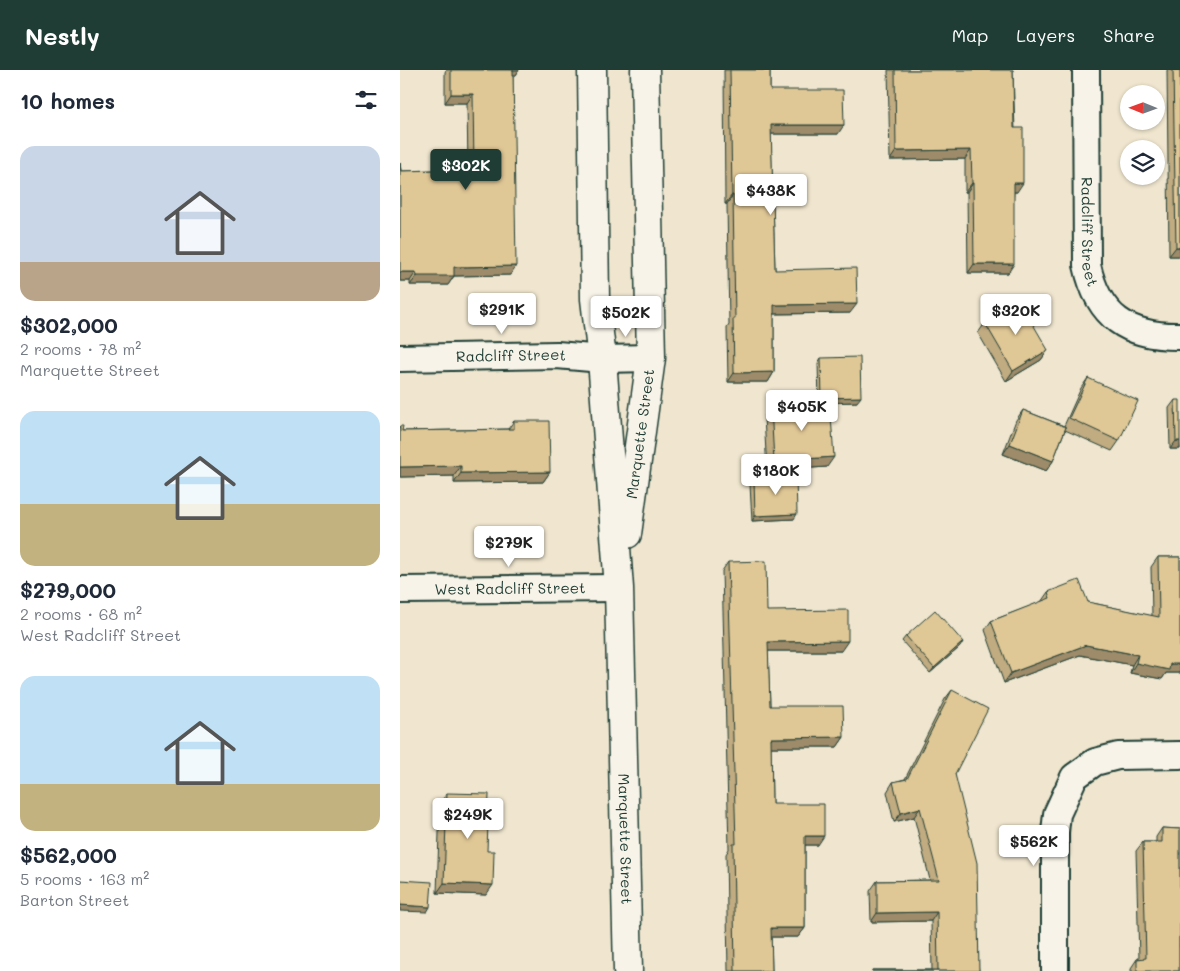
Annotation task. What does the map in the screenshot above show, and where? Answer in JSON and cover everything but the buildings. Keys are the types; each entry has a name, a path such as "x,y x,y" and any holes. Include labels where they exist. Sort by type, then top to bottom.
{"street":[{"name":"Marquette Street","path":"592,70 595,300 602,359 619,588 628,971"},
{"name":"Marquette Street","path":"619,588 651,358 645,70"},
{"name":"Radcliff Street","path":"1086,70 1087,265 1091,284 1100,301 1112,315 1128,327 1146,334 1164,337 1180,336"},
{"name":"Radcliff Street","path":"400,358 557,355 602,359 651,358"},
{"name":"West Radcliff Street","path":"400,590 619,588"},
{"path":"1055,971 1055,832 1057,814 1074,777 1095,762 1118,756 1180,755"}]}
